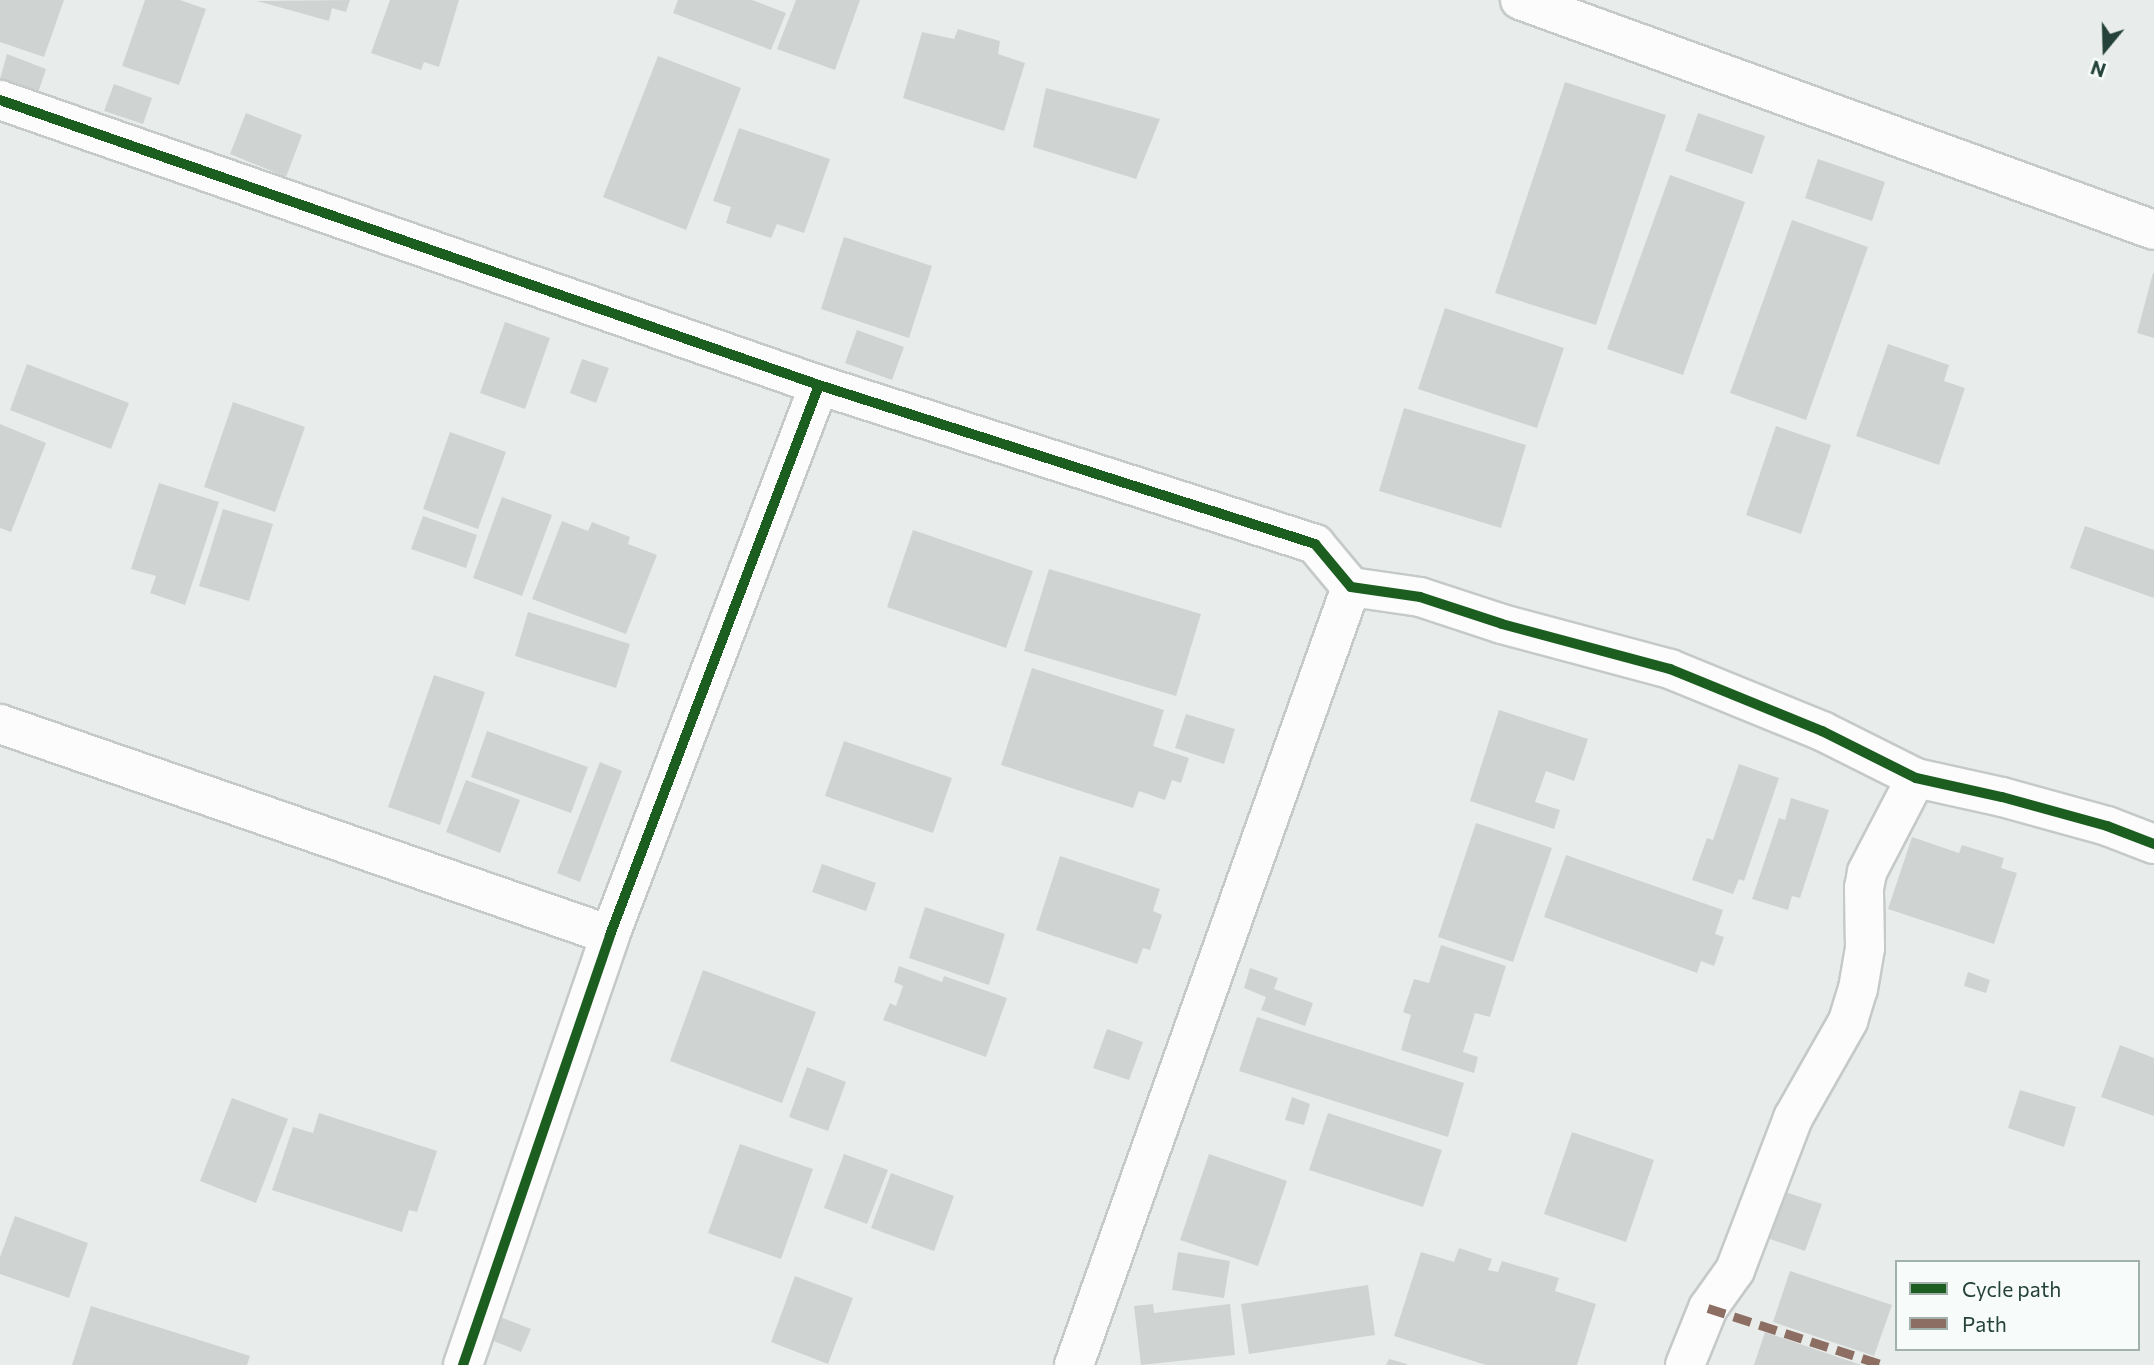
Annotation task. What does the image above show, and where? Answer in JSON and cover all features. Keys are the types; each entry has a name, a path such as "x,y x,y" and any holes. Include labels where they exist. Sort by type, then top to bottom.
{"street":[{"path":"1520,0 2154,230"},
{"path":"0,100 819,385 1315,544 1351,587 1420,597 1502,624 1670,669 1822,731 1916,778 2002,797 2107,826 2154,844"},
{"path":"463,1365 610,935 819,385"},
{"path":"1074,1365 1351,587"},
{"path":"0,724 610,935"},
{"path":"1685,1365 1708,1308 1735,1270 1793,1118 1848,1021 1858,989 1865,947 1864,888 1867,872 1916,778"}],"building":[{"path":"0,0 64,0 44,57 0,42"},
{"path":"145,0 180,0 206,9 179,85 122,66"},
{"path":"350,0 346,12 332,8 329,21 257,1"},
{"path":"390,0 459,0 439,67 424,62 421,70 371,53"},
{"path":"678,0 752,0 786,13 771,50 673,13"},
{"path":"796,0 860,0 835,70 777,49"},
{"path":"958,29 1000,41 998,54 1025,63 1004,131 903,98 922,32 954,39"},
{"path":"7,54 46,69 38,93 0,79"},
{"path":"658,56 741,88 686,230 603,197"},
{"path":"1565,82 1666,115 1596,325 1495,293"},
{"path":"114,84 152,98 143,124 104,111"},
{"path":"1046,88 1160,119 1136,179 1033,147"},
{"path":"246,113 302,135 286,177 230,154"},
{"path":"1698,113 1765,136 1752,174 1685,151"},
{"path":"739,128 830,159 804,233 777,224 771,238 726,223 731,207 713,201"},
{"path":"1818,159 1885,182 1872,221 1805,198"},
{"path":"1670,175 1745,202 1683,375 1607,349"},
{"path":"1792,220 1868,247 1806,420 1730,393"},
{"path":"844,237 932,266 909,338 821,309"},
{"path":"2154,273 2154,338 2137,333"},
{"path":"1445,308 1564,348 1537,428 1418,389"},
{"path":"505,322 550,338 525,409 480,393"},
{"path":"857,330 904,347 892,380 845,363"},
{"path":"1888,344 1949,365 1944,381 1965,388 1939,465 1856,436"},
{"path":"582,359 609,368 596,403 570,393"},
{"path":"27,364 129,403 111,449 10,410"},
{"path":"233,402 305,427 275,512 204,487"},
{"path":"1404,408 1526,445 1501,528 1379,491"},
{"path":"0,424 46,443 11,532 0,528"},
{"path":"1776,426 1831,445 1801,534 1746,515"},
{"path":"450,432 506,452 478,529 423,509"},
{"path":"159,483 219,502 185,605 150,593 156,576 131,569"},
{"path":"502,497 552,515 522,596 473,578"},
{"path":"223,509 273,524 249,601 199,586"},
{"path":"423,516 477,535 466,568 411,549"},
{"path":"562,521 588,531 592,522 630,537 628,544 657,555 626,634 532,599"},
{"path":"2085,526 2154,550 2154,598 2070,568"},
{"path":"913,530 1033,571 1006,648 887,607"},
{"path":"1049,569 1201,614 1176,696 1024,651"},
{"path":"528,612 630,644 616,688 515,656"},
{"path":"1032,668 1164,710 1153,746 1189,758 1181,783 1172,780 1165,800 1139,791 1133,808 1001,765"},
{"path":"434,675 485,692 440,825 388,807"},
{"path":"1499,710 1588,739 1574,781 1546,771 1535,802 1560,810 1554,829 1470,801"},
{"path":"1186,714 1235,729 1224,764 1175,748"},
{"path":"487,731 588,767 571,813 471,777"},
{"path":"844,741 952,778 933,833 825,796"},
{"path":"600,762 622,771 580,882 557,873"},
{"path":"1739,764 1779,778 1744,881 1739,879 1733,894 1692,880 1707,838 1713,840"},
{"path":"466,780 520,800 500,853 446,832"},
{"path":"1791,798 1829,810 1800,898 1792,896 1788,910 1752,899 1779,818 1785,820"},
{"path":"1476,823 1552,848 1513,962 1438,937"},
{"path":"1912,837 1959,853 1962,845 2004,858 2001,868 2017,873 1994,944 1888,909"},
{"path":"1566,855 1723,910 1715,934 1724,937 1714,966 1701,961 1697,973 1544,917"},
{"path":"1060,856 1160,889 1153,911 1162,915 1150,950 1143,948 1137,964 1036,930"},
{"path":"822,864 876,883 866,911 812,892"},
{"path":"925,907 1005,934 989,985 909,958"},
{"path":"1441,945 1506,966 1490,1017 1475,1013 1463,1052 1478,1057 1474,1073 1401,1050 1411,1015 1403,1012 1414,979 1429,983"},
{"path":"899,966 942,982 944,976 1007,998 986,1057 883,1020 890,1003 896,1006 903,986 894,982"},
{"path":"1250,968 1278,978 1274,989 1313,1003 1305,1026 1261,1010 1266,997 1244,988"},
{"path":"703,970 816,1012 782,1103 670,1061"},
{"path":"1968,972 1990,980 1986,993 1964,986"},
{"path":"1257,1017 1464,1083 1448,1137 1239,1071"},
{"path":"1107,1029 1143,1042 1129,1080 1093,1068"},
{"path":"2120,1045 2154,1058 2154,1116 2101,1097"},
{"path":"807,1067 846,1082 828,1131 789,1117"},
{"path":"2020,1090 2076,1107 2064,1147 2008,1128"},
{"path":"1292,1097 1310,1104 1304,1125 1285,1120"},
{"path":"232,1098 288,1119 256,1203 200,1181"},
{"path":"319,1113 437,1151 417,1212 409,1210 402,1232 272,1190 293,1127 313,1133"},
{"path":"1328,1113 1442,1150 1423,1207 1309,1170"},
{"path":"1572,1132 1654,1160 1626,1242 1544,1214"},
{"path":"740,1144 813,1169 781,1259 708,1233"},
{"path":"844,1154 888,1170 867,1224 824,1208"},
{"path":"1209,1154 1287,1181 1258,1266 1180,1240"},
{"path":"891,1173 954,1196 934,1251 871,1228"},
{"path":"1782,1191 1822,1204 1805,1251 1767,1238"},
{"path":"15,1216 88,1243 69,1298 0,1274 0,1257"},
{"path":"1459,1248 1492,1259 1488,1270 1498,1272 1502,1261 1559,1278 1555,1291 1596,1304 1577,1365 1486,1365 1394,1336 1421,1252 1454,1262"},
{"path":"1178,1252 1230,1261 1224,1298 1172,1290"},
{"path":"1790,1271 1892,1305 1874,1356 1773,1322"},
{"path":"795,1276 853,1298 828,1364 771,1342"},
{"path":"1368,1285 1375,1335 1249,1354 1241,1304"},
{"path":"1153,1304 1154,1313 1230,1304 1235,1355 1141,1365 1134,1306"},
{"path":"91,1306 250,1356 247,1365 72,1365"},
{"path":"500,1317 531,1329 521,1352 491,1340"},
{"path":"1765,1332 1861,1365 1754,1365"},
{"path":"1389,1359 1407,1364 1407,1365 1386,1365"}],"marked path":[{"path":"1708,1308 1883,1365"}],"cycle path":[{"path":"0,100 819,385 1315,544 1351,587 1420,597 1502,624 1670,669 1822,731 1916,778 2002,797 2107,826 2154,844"},
{"path":"463,1365 610,935 819,385"}]}
